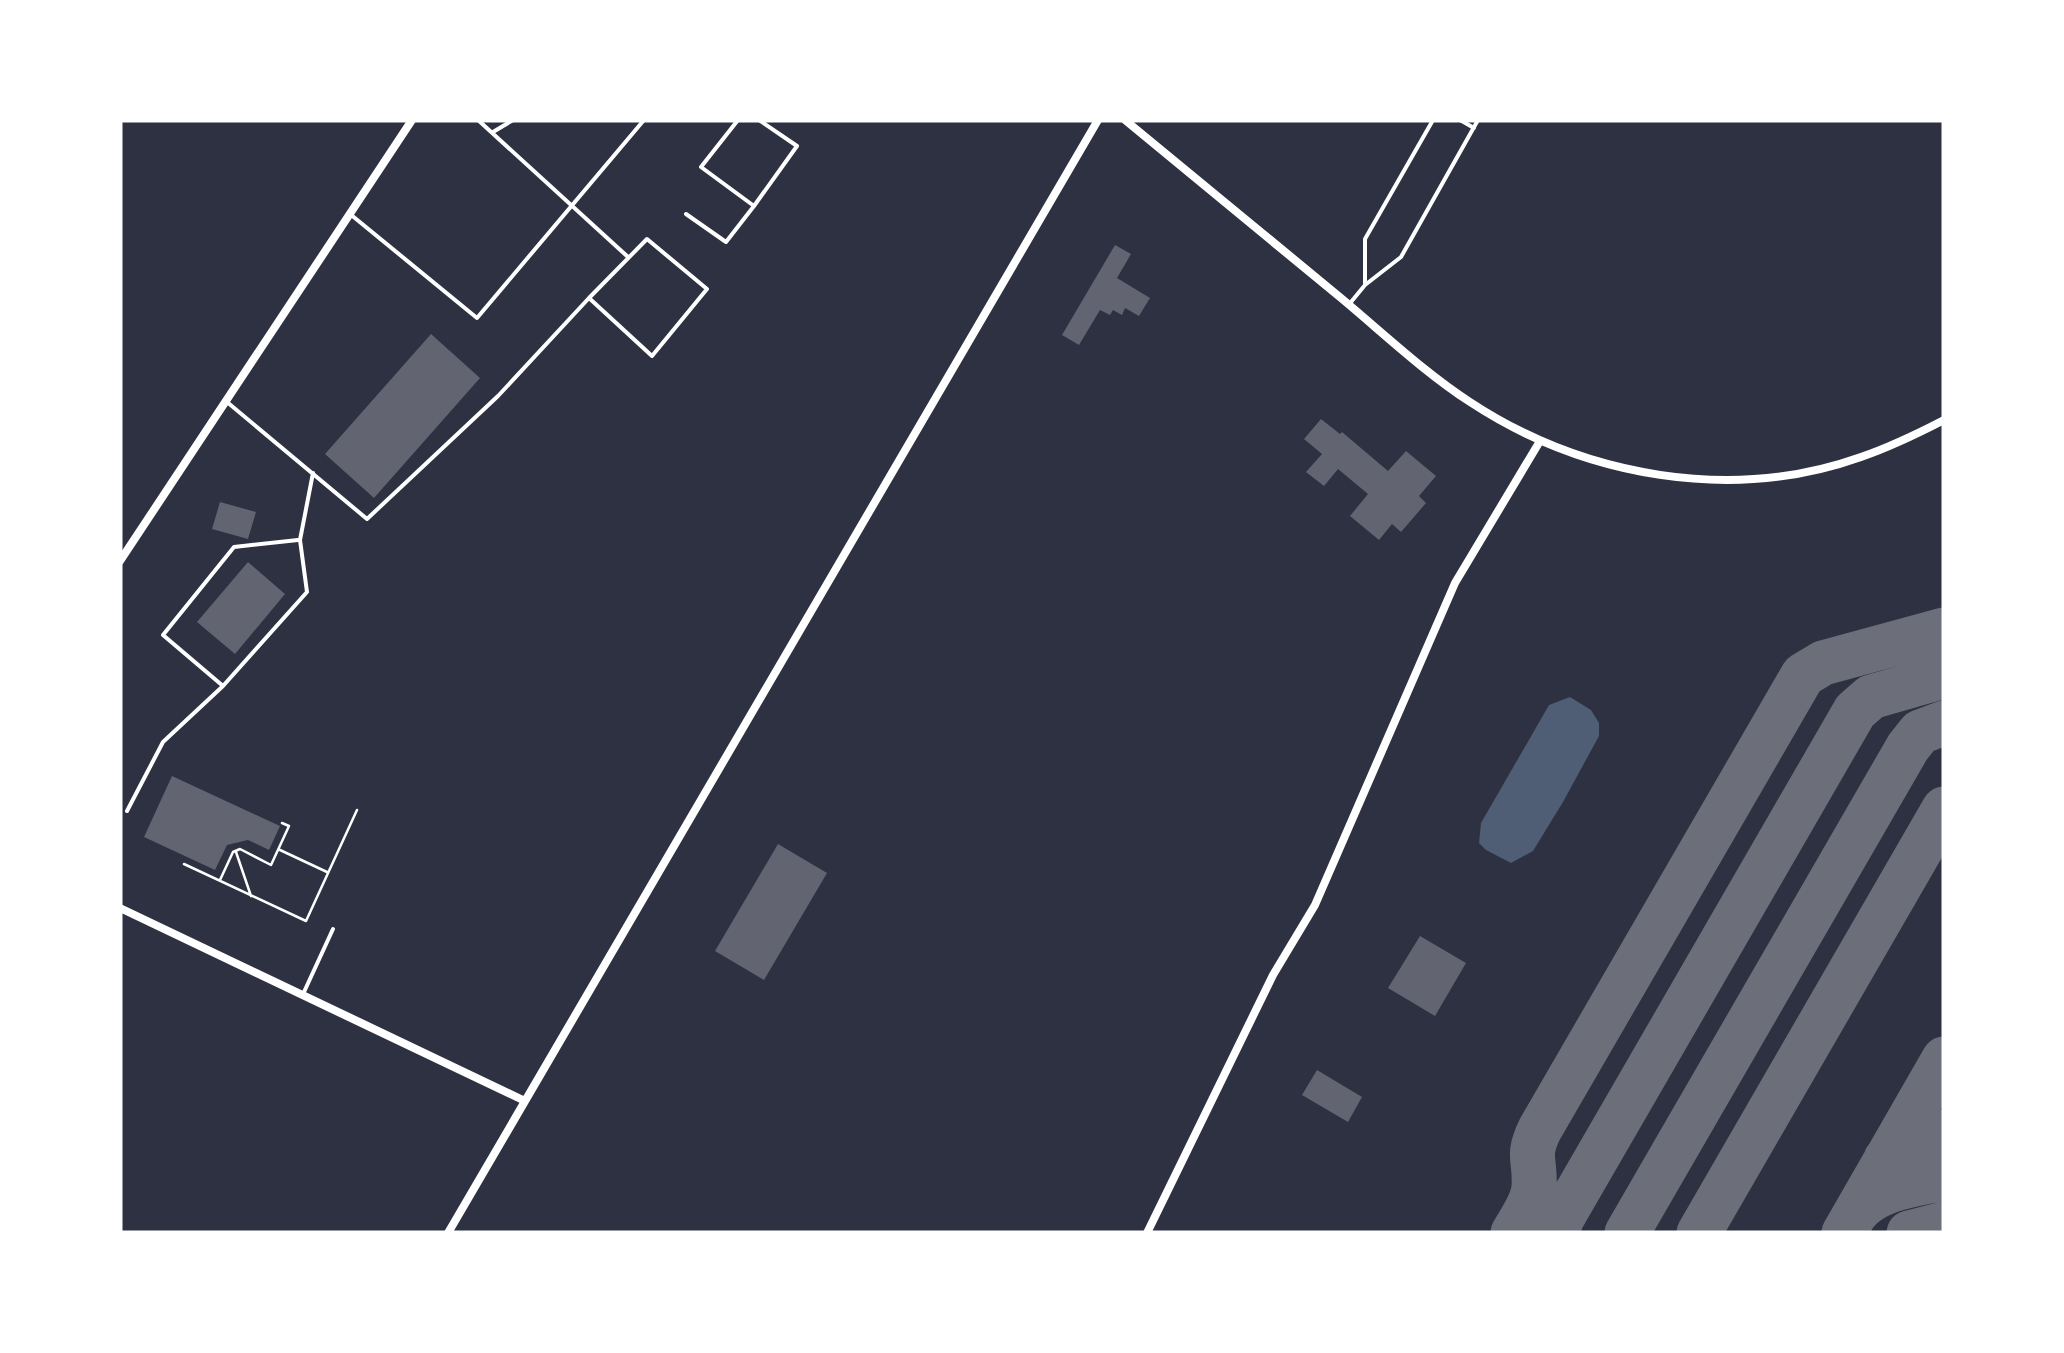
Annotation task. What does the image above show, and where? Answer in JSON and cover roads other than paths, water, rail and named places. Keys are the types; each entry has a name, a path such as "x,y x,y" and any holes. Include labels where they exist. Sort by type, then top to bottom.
{"street":[{"path":"120,560 412,120"},
{"path":"448,1233 1098,120"},
{"path":"1125,120 1453,390 1498,420 1540,441 1660,476 1704,480 1757,478 1805,472 1859,458 1944,420"},
{"path":"1147,1233 1273,974 1315,905 1455,582 1540,441"},
{"path":"120,908 525,1101"}],"lane":[{"path":"478,120 628,258"},
{"path":"493,132 513,120"},
{"path":"350,214 477,318 644,120"},
{"path":"738,120 701,167 754,206"},
{"path":"686,214 726,242 797,146 760,120"},
{"path":"1366,284 1366,239 1432,122 1424,120"},
{"path":"1460,120 1474,128"},
{"path":"1349,304 1366,284 1401,257 1478,120"},
{"path":"226,401 367,519 498,396 589,298 647,239 707,289 652,356 589,298"},
{"path":"127,811 164,742 223,686 307,592 300,540 312,473"},
{"path":"223,686 164,635 234,547 300,540"},
{"path":"303,994 333,928"}],"water":[{"path":"1570,697 1591,710 1599,723 1599,736 1533,851 1511,863 1479,843 1481,823 1549,705"}]}
